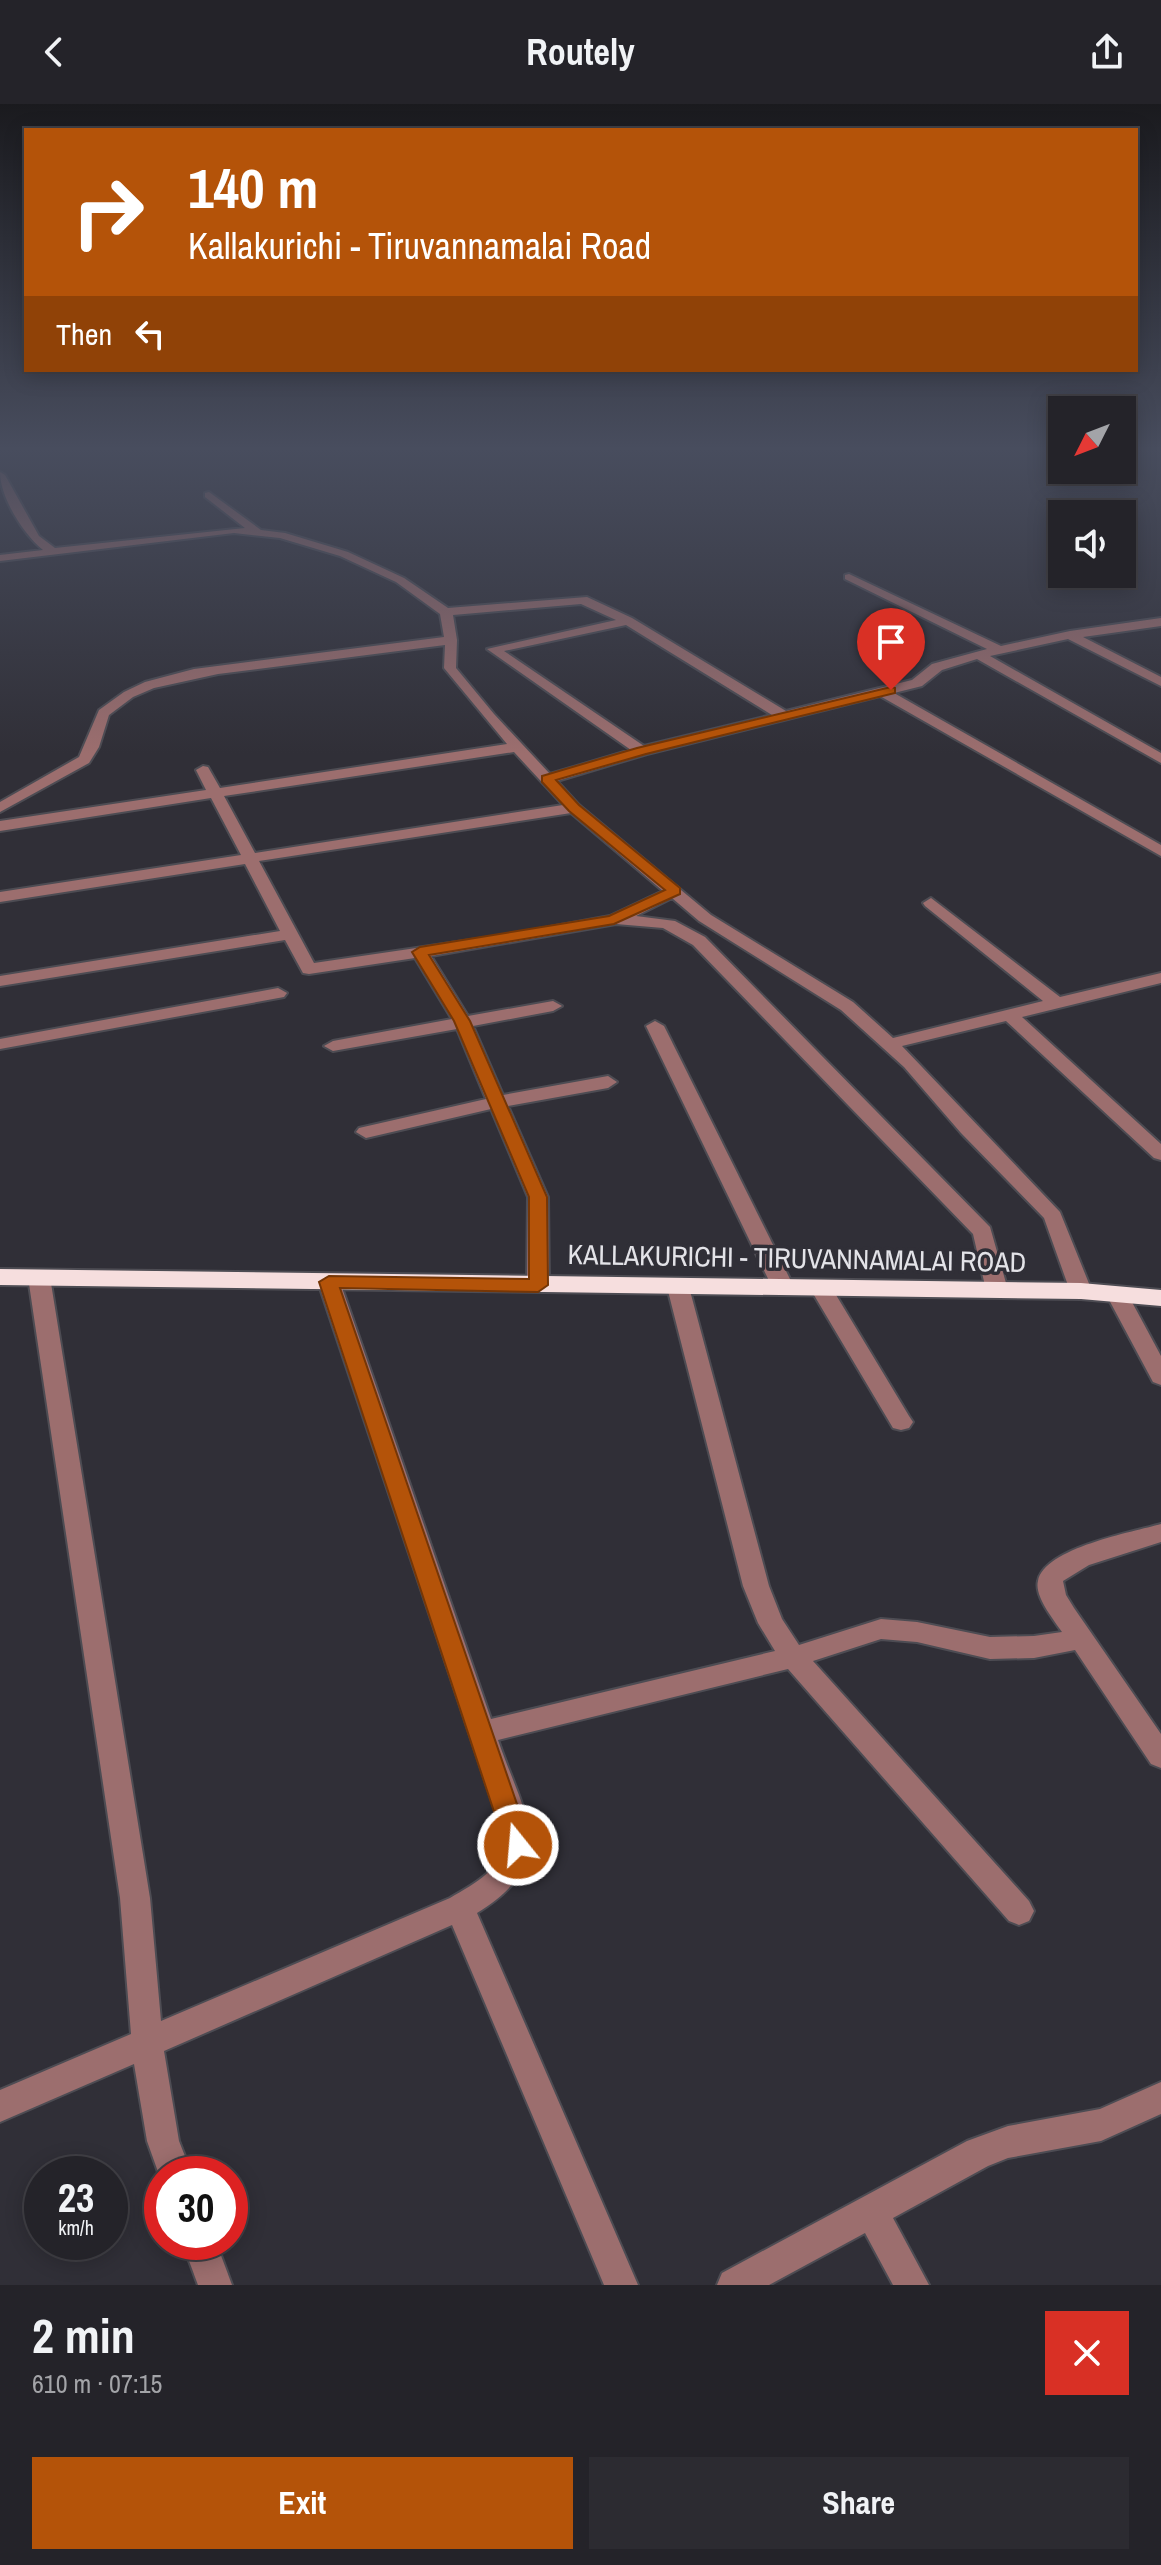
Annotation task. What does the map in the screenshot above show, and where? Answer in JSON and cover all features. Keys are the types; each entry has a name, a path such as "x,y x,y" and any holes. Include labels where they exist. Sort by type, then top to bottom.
{"highway":[{"name":"KALLAKURICHI - TIRUVANNAMALAI ROAD","path":"0,1277 1081,1291 1161,1298"}],"street":[{"path":"0,558 63,551"},
{"path":"333,551 400,580 446,612 583,600 628,621 784,716"},
{"path":"849,577 999,650"},
{"path":"446,612 451,640 450,668 516,747 574,808 705,918 847,1006 889,1044 1053,1216 1081,1291"},
{"path":"628,621 493,649 642,751"},
{"path":"547,779 642,751 917,683 937,667 978,655 1070,635 1161,622"},
{"path":"1146,625 1161,633"},
{"path":"1070,635 1161,682"},
{"path":"0,808 84,760 92,751 98,719 125,695 141,688 195,674 451,640"},
{"path":"978,655 1161,759"},
{"path":"883,692 1161,851"},
{"path":"0,826 516,747"},
{"path":"203,770 309,969 512,939 614,920 656,920 676,924 699,941 983,1232 997,1290"},
{"path":"0,897 574,808"},
{"path":"614,920 675,891"},
{"path":"931,903 1056,1003"},
{"path":"0,981 290,934"},
{"path":"420,952 462,1021 538,1197 538,1285"},
{"path":"889,1044 1012,1017 1056,1003 1161,978"},
{"path":"0,1044 278,993"},
{"path":"333,1046 553,1006"},
{"path":"1012,1017 1161,1154"},
{"path":"655,1026 784,1289"},
{"path":"366,1132 497,1102 608,1082"},
{"path":"39,1277 135,1898 147,2044 163,2141 168,2156"},
{"path":"0,2106 460,1908 492,1888 509,1871 518,1845 329,1282"},
{"path":"678,1287 756,1586 771,1623 793,1657 1019,1911"},
{"path":"822,1290 901,1422"},
{"path":"1118,1296 1161,1377"},
{"path":"1161,1533 1082,1557 1055,1569 1050,1580 1053,1595 1080,1639 1161,1756"},
{"path":"482,1733 793,1657 851,1636 881,1629 917,1632 990,1648 1034,1647 1080,1639"},
{"path":"460,1908 621,2285"},
{"path":"734,2285 979,2153 1008,2142 1101,2125 1161,2098"},
{"path":"871,2211 912,2285"},
{"path":"206,2260 215,2285"}],"route":[{"path":"518,1845 329,1282 538,1285 538,1197 462,1021 420,952 614,920 675,891 574,808 547,779 642,751 891,690"}]}
